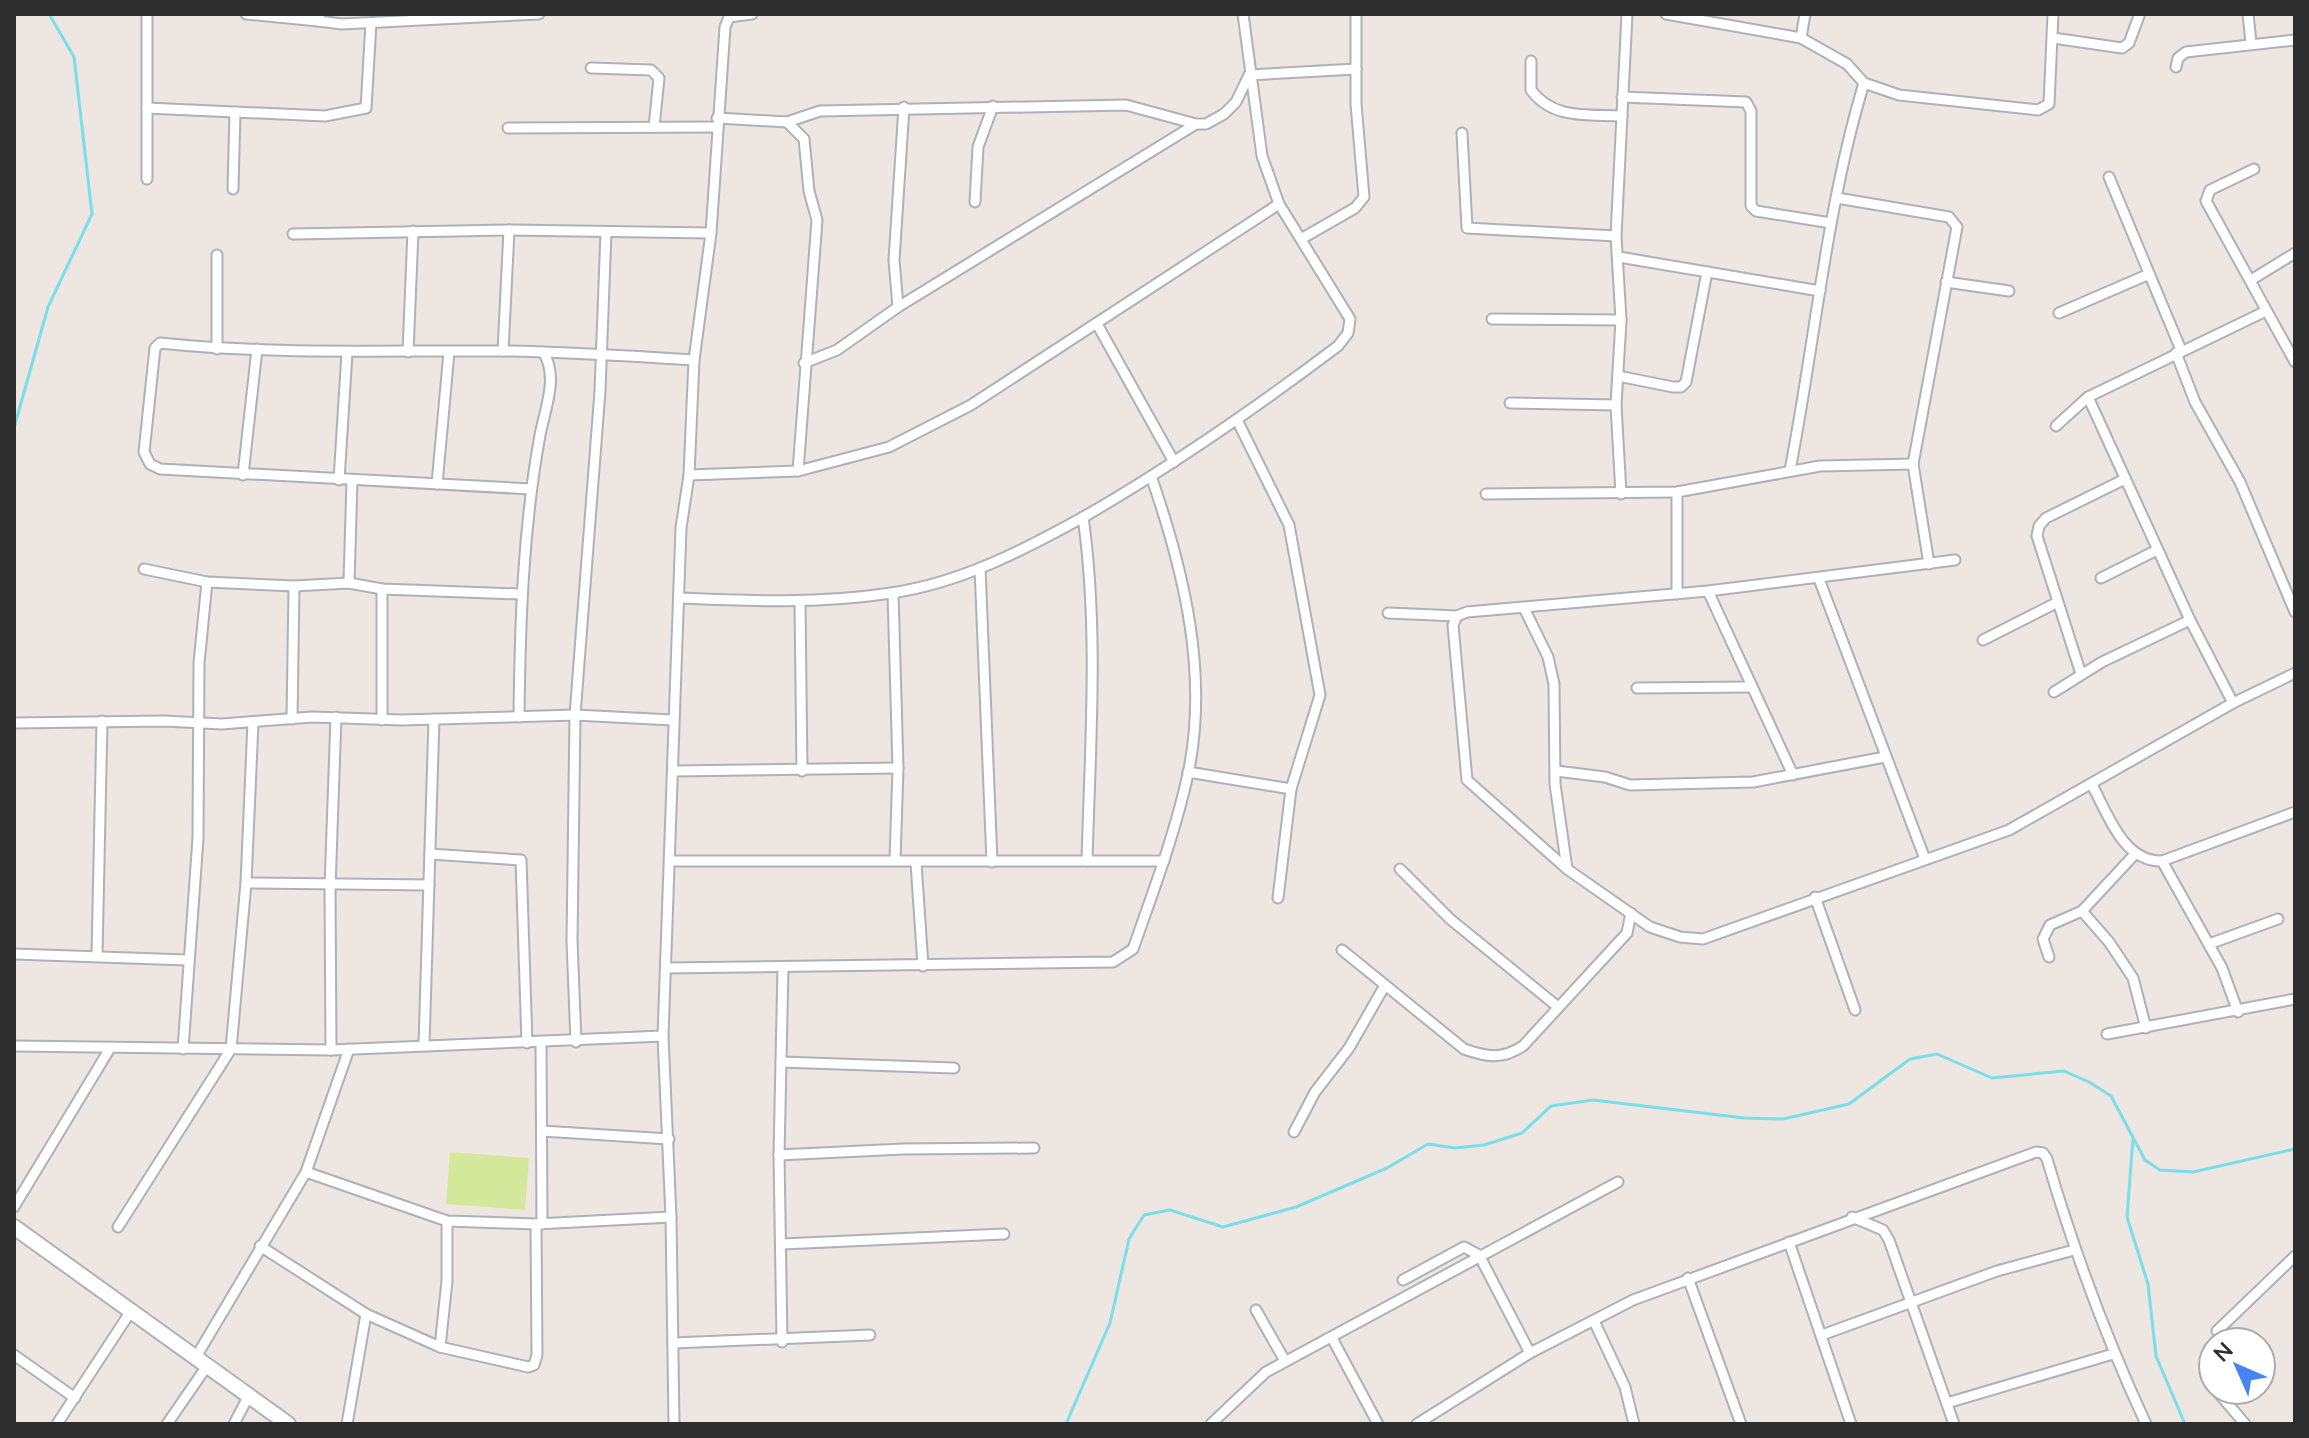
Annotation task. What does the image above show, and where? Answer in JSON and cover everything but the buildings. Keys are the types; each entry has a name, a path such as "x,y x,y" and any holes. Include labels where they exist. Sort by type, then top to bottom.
{"main road":[{"path":"14,1227 288,1424"}],"street":[{"path":"147,14 147,179"},
{"path":"246,14 371,23 539,14"},
{"path":"674,1424 669,1139 663,1036 675,771 672,720 681,528 689,475 694,360 711,233 716,122 726,20 752,14"},
{"path":"679,598 800,603 893,593 1016,555 1152,479 1238,422 1338,346 1348,333 1350,319 1279,204 1262,156 1243,14"},
{"path":"1301,239 1355,208 1364,197 1356,69 1356,14"},
{"path":"1621,494 1616,405 1621,320 1616,236 1627,14"},
{"path":"1666,14 1801,38 1847,64 1864,83 1899,95 2038,110 2049,104 2053,14"},
{"path":"1801,38 1805,14"},
{"path":"2248,14 2251,43"},
{"path":"2053,38 2122,48 2129,43 2139,16"},
{"path":"147,108 325,116 366,108 371,23"},
{"path":"2176,67 2178,58 2186,52 2295,40"},
{"path":"1531,61 1531,90 1550,109 1567,114 1622,116"},
{"path":"591,68 651,70 659,78 654,127"},
{"path":"1249,75 1356,69"},
{"path":"508,128 787,122 820,111 904,107 1126,105 1206,124 1224,114 1236,102 1249,75"},
{"path":"1790,470 1831,223 1864,83"},
{"path":"1622,97 1746,102 1751,111 1751,206 1756,211 1831,223"},
{"path":"975,202 978,147 993,106"},
{"path":"898,307 894,260 904,107"},
{"path":"233,189 235,112"},
{"path":"787,122 804,139 809,191 817,220 798,471"},
{"path":"804,363 837,350 898,307 1196,124"},
{"path":"1462,133 1467,228 1616,236"},
{"path":"2254,169 2231,178 2210,190 2205,197 2295,362"},
{"path":"2109,177 2195,402 2240,482 2295,612"},
{"path":"1837,198 1952,219 1957,227 1913,464 1929,564"},
{"path":"689,475 798,471 889,447 971,405 1279,204"},
{"path":"293,234 509,230 711,233"},
{"path":"503,351 509,230"},
{"path":"408,352 413,231"},
{"path":"576,1042 572,941 575,715 600,391 606,232"},
{"path":"2251,280 2295,253"},
{"path":"217,255 217,349"},
{"path":"1619,257 1820,291"},
{"path":"1618,376 1673,387 1681,387 1686,382 1707,272"},
{"path":"2059,313 2147,275"},
{"path":"1946,282 2009,291"},
{"path":"2056,426 2088,397 2266,311"},
{"path":"1492,319 1621,320"},
{"path":"1097,324 1174,462"},
{"path":"531,489 160,469 150,464 144,452 157,345 347,353 543,352 694,360"},
{"path":"243,475 257,349"},
{"path":"437,484 449,352"},
{"path":"519,717 520,594 531,489 550,387 551,371 543,352"},
{"path":"339,480 347,353"},
{"path":"2088,397 2190,620 2233,703"},
{"path":"1510,403 1616,405"},
{"path":"1238,422 1289,525 1320,695 1291,789 1278,898"},
{"path":"1486,494 1677,492 1790,470 1852,463 1913,464"},
{"path":"667,968 1113,962 1124,958 1133,949 1164,861 1188,772 1196,685 1177,551 1152,479"},
{"path":"2081,674 2056,603 2037,536 2039,526 2046,518 2125,479"},
{"path":"349,583 352,480"},
{"path":"1677,492 1677,594"},
{"path":"1083,517 1090,565 1092,638 1087,861"},
{"path":"2101,578 2157,550"},
{"path":"1388,613 1457,616 1819,579 1955,560"},
{"path":"980,568 992,862"},
{"path":"144,569 207,582 294,586 349,583 382,589 520,594"},
{"path":"1819,579 1925,859"},
{"path":"183,1049 198,838 199,663 207,582"},
{"path":"292,719 294,586"},
{"path":"382,589 382,720"},
{"path":"1708,591 1793,775"},
{"path":"893,593 898,768 895,860"},
{"path":"800,603 802,771"},
{"path":"1983,640 2056,603"},
{"path":"1524,608 1551,670 1557,733 1560,840 1567,869"},
{"path":"1457,616 1453,625 1467,780 1567,869 1650,927 1680,937 1703,939 2009,830 2233,703 2295,673"},
{"path":"2054,692 2081,674 2190,620"},
{"path":"1637,688 1752,687"},
{"path":"14,725 102,721 199,723 336,717 382,720 575,715 672,720"},
{"path":"331,1050 330,887 336,717"},
{"path":"424,1044 434,719"},
{"path":"97,955 102,721"},
{"path":"118,1227 231,1049 246,883 253,722"},
{"path":"1556,771 1605,777 1630,785 1753,782 1885,757"},
{"path":"675,771 898,768"},
{"path":"1188,772 1291,789"},
{"path":"2092,785 2112,822 2135,854 2151,861 2162,861 2295,812"},
{"path":"430,854 521,860 527,1043"},
{"path":"2049,957 2043,939 2050,925 2082,911 2135,854"},
{"path":"670,861 1164,861"},
{"path":"2162,861 2209,944 2238,1012"},
{"path":"916,863 923,966"},
{"path":"1400,869 1450,919 1558,1007"},
{"path":"246,883 330,887 429,885"},
{"path":"1815,897 1855,1010"},
{"path":"2082,911 2109,942 2133,978 2146,1028"},
{"path":"1342,950 1464,1049 1485,1056 1508,1056 1523,1046 1627,933 1631,913"},
{"path":"2209,944 2278,919"},
{"path":"14,954 187,960"},
{"path":"782,1342 779,1155 783,967"},
{"path":"1294,1132 1315,1092 1349,1048 1384,987"},
{"path":"2107,1034 2295,999"},
{"path":"15,1048 331,1050 424,1044 541,1044 663,1036"},
{"path":"260,1246 366,1314 440,1347 528,1367 534,1365 542,1131 541,1044"},
{"path":"167,1424 260,1246 306,1172 349,1049"},
{"path":"14,1207 109,1050"},
{"path":"781,1062 954,1068"},
{"path":"542,1131 669,1139"},
{"path":"779,1155 903,1149 1034,1148"},
{"path":"1417,1424 1530,1353 1633,1300 1852,1217 2036,1152 2043,1153 2074,1250 2113,1354 2146,1424"},
{"path":"306,1172 447,1221 539,1224 671,1217"},
{"path":"1211,1424 1243,1397 1257,1378 1285,1361 1618,1182"},
{"path":"1852,1217 1883,1230 1889,1240 1954,1424"},
{"path":"440,1347 447,1281 447,1221"},
{"path":"782,1244 1004,1234"},
{"path":"1789,1242 1851,1424"},
{"path":"1403,1280 1464,1247 1479,1255 1530,1353"},
{"path":"1822,1335 1997,1271 2074,1250"},
{"path":"2222,1326 2295,1256"},
{"path":"1688,1278 1741,1424"},
{"path":"1256,1310 1285,1361"},
{"path":"57,1424 131,1311"},
{"path":"347,1424 366,1314"},
{"path":"1594,1321 1625,1387 1634,1424"},
{"path":"673,1343 782,1342 870,1335"},
{"path":"1332,1338 1378,1424"},
{"path":"1947,1403 2113,1354"},
{"path":"14,1355 75,1398"},
{"path":"234,1424 248,1397"},
{"path":"2230,1406 2245,1424"}],"green space":[{"path":"450,1152 529,1158 525,1210 446,1204"}],"waterway":[{"path":"14,428 48,307 92,214 74,57 49,14"},
{"path":"1066,1424 1110,1323 1129,1239 1144,1215 1170,1210 1223,1227 1296,1207 1387,1168 1428,1144 1455,1148 1484,1145 1522,1133 1551,1106 1593,1100 1744,1118 1783,1119 1849,1104 1910,1059 1937,1054 1992,1078 2064,1071 2089,1082 2111,1096 2145,1160 2160,1170 2193,1172 2295,1149"},
{"path":"2133,1138 2127,1217 2148,1284 2156,1356 2185,1424"}]}
